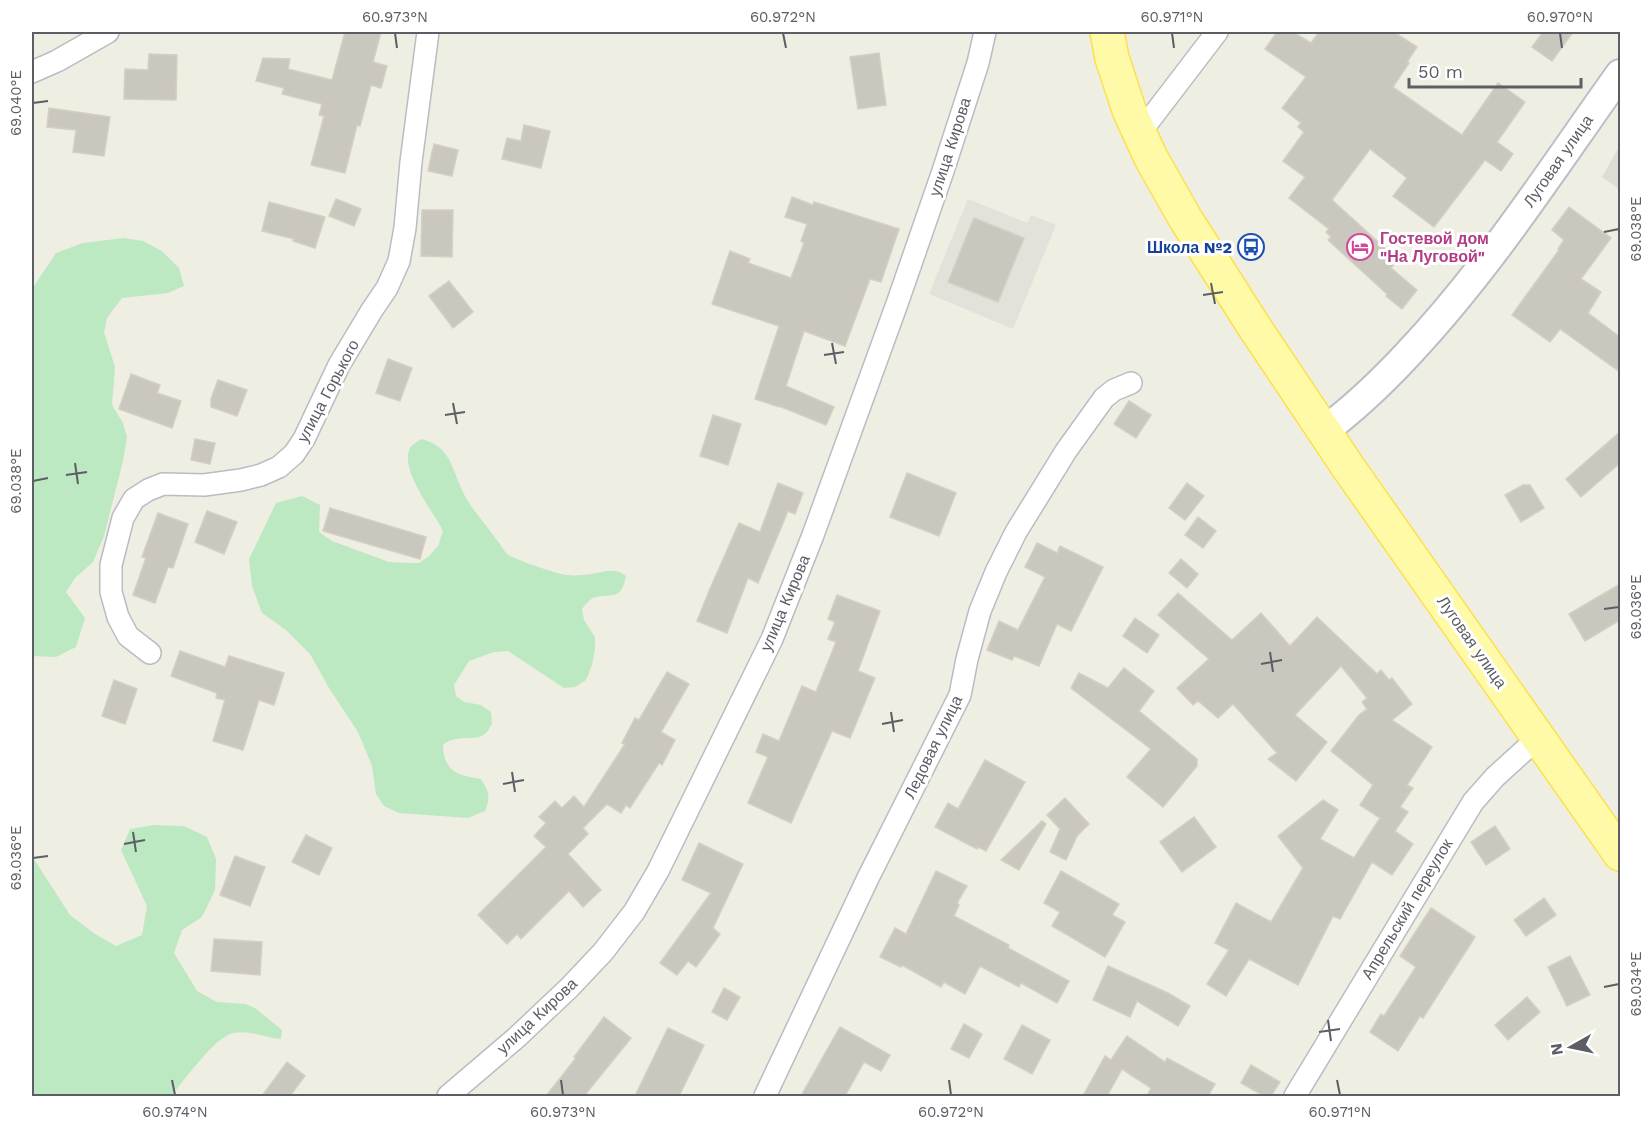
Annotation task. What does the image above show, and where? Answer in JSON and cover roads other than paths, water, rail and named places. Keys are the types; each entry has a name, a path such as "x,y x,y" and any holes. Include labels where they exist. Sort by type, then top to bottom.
{"main road":[{"name":"Луговая улица","path":"1107,32 1119,81 1139,134 1185,218 1324,431 1620,854"}],"street":[{"path":"32,72 57,61 108,32"},
{"name":"улица Горького","path":"150,653 128,636 118,617 111,592 111,565 123,518 134,499 163,484 204,485 261,475 279,467 294,454 304,439 339,365 387,288 399,261 405,228 428,32"},
{"name":"улица Кирова","path":"448,1096 516,1038 603,952 633,912 663,861 772,639 813,535 932,204 986,32"},
{"path":"1139,134 1217,32"},
{"name":"Луговая улица","path":"1324,431 1371,393 1459,298 1620,74"},
{"name":"Ледовая улица","path":"765,1096 868,878 960,695 980,611 1016,532 1066,451 1104,398 1114,390 1131,383"},
{"name":"Апрельский переулок","path":"1295,1096 1473,802 1495,777 1539,737"}],"place":[{"name":"Школа №2","path":"1251,247"},
{"name":"Гостевой дом \"На Луговой\"","path":"1360,247"}]}
